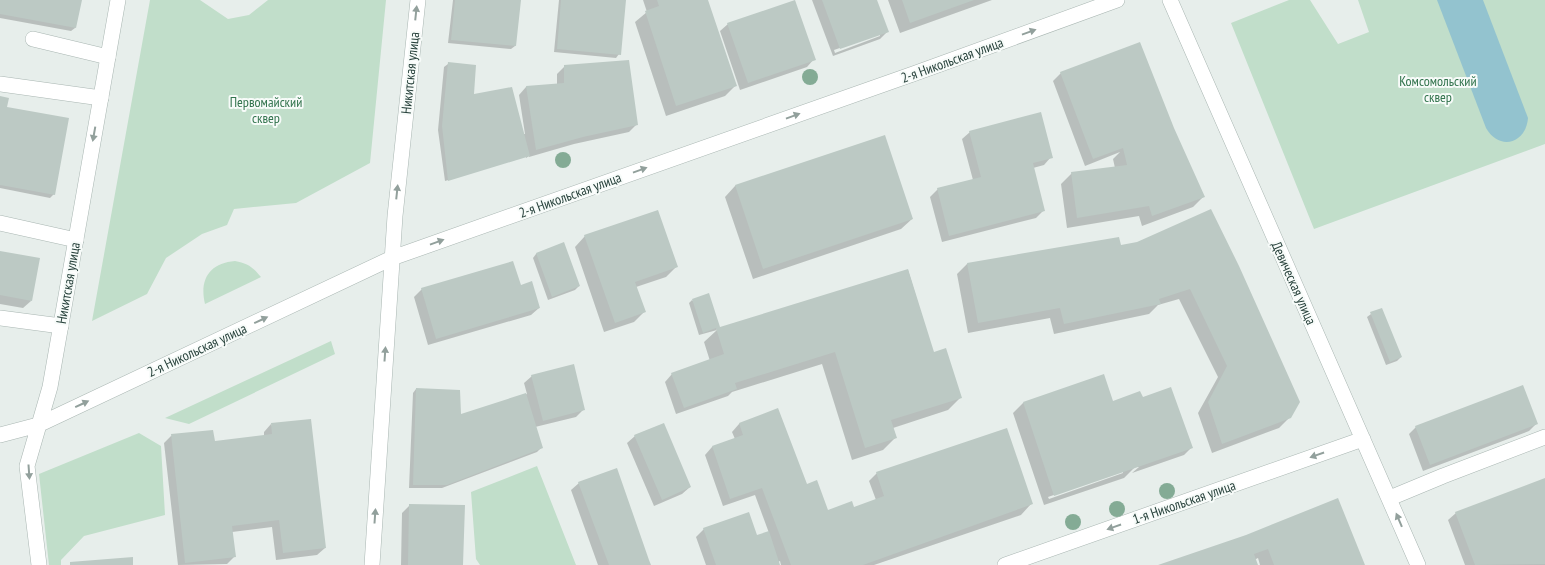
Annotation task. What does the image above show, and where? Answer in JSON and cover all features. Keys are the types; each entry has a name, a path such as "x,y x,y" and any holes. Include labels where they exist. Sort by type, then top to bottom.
{"street":[{"name":"Никитская улица","path":"39,565 27,466 50,387 118,0"},
{"name":"Никитская улица","path":"372,565 392,258 418,0"},
{"name":"2-я Никольская улица","path":"0,435 38,425 392,258 904,78 1116,0"},
{"name":"Девическая улица","path":"1170,0 1418,565"},
{"path":"33,39 108,57"},
{"path":"0,84 101,98"},
{"path":"0,223 76,240"},
{"path":"0,318 61,326"},
{"path":"1390,498 1545,437"},
{"name":"1-я Никольская улица","path":"1005,565 1363,439"}],"green space":[{"name":"Первомайский сквер","path":"150,0 200,0 228,19 249,15 268,0 386,0 370,163 296,203 234,209 227,225 202,234 166,258 147,294 92,321"},
{"name":"Комсомольский сквер","path":"1289,0 1310,0 1338,44 1369,32 1358,0 1545,0 1545,144 1314,229 1231,23"},
{"path":"235,261 250,266 261,277 205,304 204,287 208,274 219,265"},
{"path":"331,341 335,354 189,424 165,418"},
{"path":"139,433 161,446 165,515 84,536 61,560 61,565 49,565 39,474"},
{"path":"537,466 576,565 480,565 476,559 471,492"}],"water":[{"path":"1437,0 1483,0 1528,118 1526,127 1517,139 1504,142 1498,140 1486,128"}],"building":[{"path":"0,0 82,0 76,28 0,14"},
{"path":"455,0 521,0 516,46 451,40"},
{"path":"561,0 626,0 621,55 557,49"},
{"path":"657,0 708,0 737,86 676,106 645,11 659,6"},
{"path":"795,0 816,60 748,83 727,23"},
{"path":"822,0 877,0 889,32 840,49"},
{"path":"902,0 974,0 910,23"},
{"path":"1140,42 1174,128 1205,197 1152,216 1149,206 1077,218 1071,172 1127,165 1123,148 1093,159 1060,72"},
{"path":"629,60 638,125 536,150 526,86 564,83 564,65"},
{"path":"448,62 476,65 474,94 512,87 530,156 448,181 442,126"},
{"path":"0,96 9,98 7,107 69,118 55,195 0,185"},
{"path":"1041,112 1053,158 1033,163 1045,211 949,236 937,188 981,177 969,131"},
{"path":"885,135 913,219 763,269 735,185"},
{"path":"1211,209 1239,266 1300,402 1291,418 1222,444 1208,402 1227,366 1190,289 1159,299 1161,304 1064,324 1060,308 978,323 967,263 1119,237 1121,245 1137,242"},
{"path":"658,210 678,267 635,282 646,312 615,323 584,235"},
{"path":"564,242 580,286 552,297 536,253"},
{"path":"0,251 40,258 32,301 0,295"},
{"path":"513,261 521,285 532,281 540,308 436,339 421,288"},
{"path":"908,269 934,352 946,348 962,398 891,420 897,438 865,448 835,352 735,383 737,389 684,408 671,373 724,354 716,328 703,333 692,299 709,293 720,327"},
{"path":"1382,308 1402,357 1390,362 1370,312"},
{"path":"574,364 585,410 543,421 531,375"},
{"path":"1104,374 1113,401 1140,391 1143,397 1171,387 1193,448 1054,496 1023,402"},
{"path":"1523,385 1538,424 1430,465 1415,426"},
{"path":"416,388 460,390 461,414 526,393 543,448 447,485 413,485"},
{"path":"778,408 807,484 817,480 828,510 852,501 854,507 884,496 876,472 1007,428 1033,504 863,565 791,565 762,488 730,499 712,446 743,435 739,423"},
{"path":"311,419 326,548 283,553 279,520 232,526 236,557 185,563 171,434 213,430 215,441 272,434 271,423"},
{"path":"664,423 691,487 662,500 634,435"},
{"path":"617,468 651,565 609,565 578,482"},
{"path":"1545,478 1545,564 1475,565 1455,512"},
{"path":"1338,498 1365,565 1274,565 1268,549 1254,554 1258,565 1158,565 1246,535"},
{"path":"409,504 465,505 463,565 408,565"},
{"path":"749,512 757,535 769,531 780,565 716,565 703,528"},
{"path":"133,557 133,565 70,565 70,562"}]}
